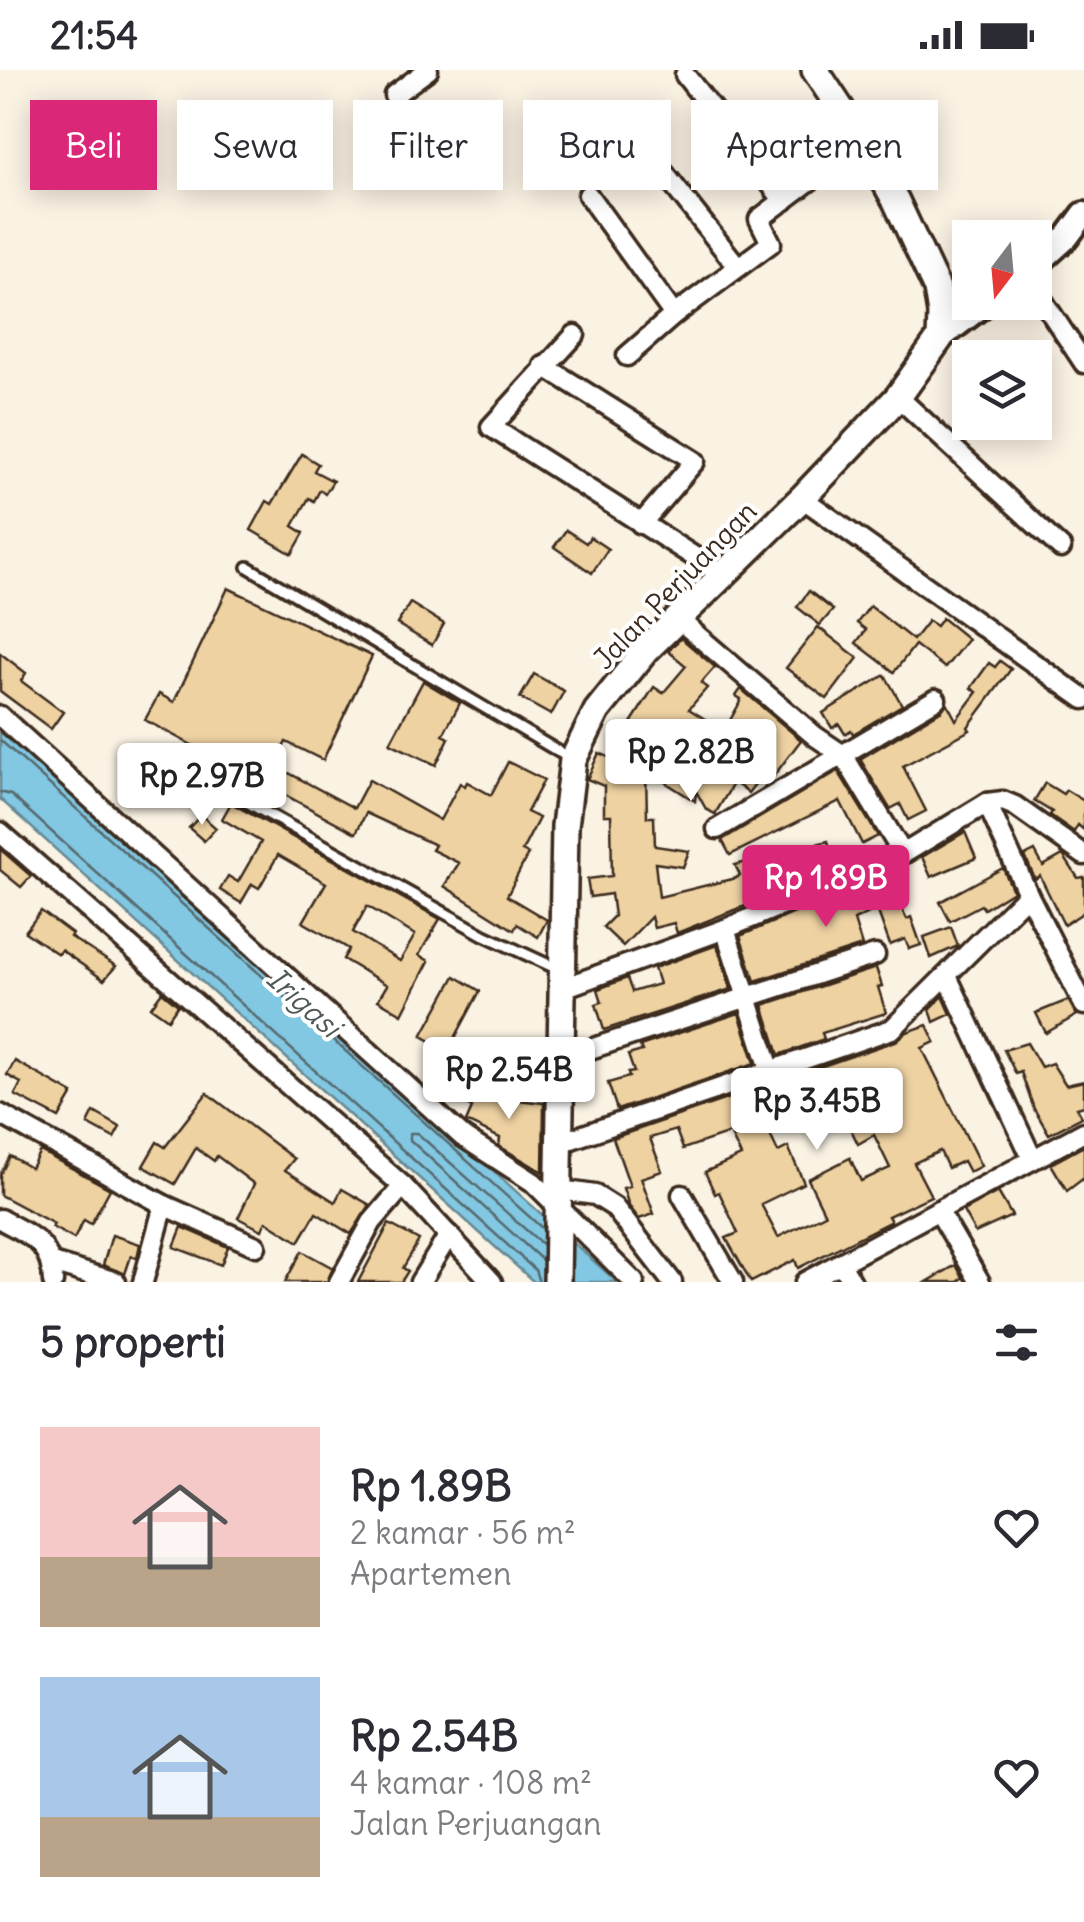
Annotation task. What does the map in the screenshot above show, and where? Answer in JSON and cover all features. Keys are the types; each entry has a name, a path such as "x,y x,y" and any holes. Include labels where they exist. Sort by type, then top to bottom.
{"main road":[{"path":"815,70 835,100"},
{"path":"890,190 937,289 940,338"},
{"name":"Jalan Perjuangan","path":"557,1282 565,826 574,760 597,712 646,650 802,498 898,397 940,338"}],"street":[{"path":"394,95 428,70"},
{"path":"685,76 784,201"},
{"path":"671,182 737,266"},
{"path":"627,356 674,315 771,243 759,218 798,190"},
{"path":"588,195 674,315"},
{"path":"1052,251 1084,214"},
{"path":"1052,315 1084,363"},
{"path":"940,338 964,320"},
{"path":"575,335 491,427 722,575"},
{"path":"544,366 695,461 640,524"},
{"path":"898,397 1061,548"},
{"path":"802,498 1084,699"},
{"path":"678,619 815,736 843,755 903,854"},
{"path":"717,829 936,699"},
{"path":"0,716 463,1137 560,1203 634,1282"},
{"path":"562,980 725,928 903,854 988,803 1003,801 1015,806 1084,855"},
{"path":"988,803 1084,1005"},
{"path":"0,832 402,1186 492,1282"},
{"path":"560,1143 892,1029 1028,894"},
{"path":"725,928 772,1072"},
{"path":"560,1059 875,955"},
{"path":"947,976 1032,1158"},
{"path":"0,1114 164,1205 256,1246"},
{"path":"805,1282 1084,1132"},
{"path":"339,1282 372,1222 402,1186"},
{"path":"560,1203 595,1195 614,1207 672,1282"},
{"path":"682,1195 734,1282"},
{"path":"143,1282 164,1205"},
{"path":"938,1210 980,1282"},
{"path":"0,1219 40,1242 52,1272 116,1282"},
{"path":"420,1282 449,1235"},
{"path":"841,1264 852,1282"}],"lane":[{"path":"248,567 574,760"},
{"path":"166,756 562,980"}],"water":[{"name":"Irigasi","path":"0,727 617,1282 534,1282 0,799"}],"building":[{"path":"302,454 318,464 314,471 333,481 325,494 320,490 314,501 309,498 293,526 304,533 292,554 251,530"},
{"path":"566,530 586,543 590,537 608,549 592,573 554,547"},
{"path":"228,588 372,656 323,760 286,742 274,765 354,808 369,780 440,820 460,783 465,786 467,782 491,795 508,762 544,780 527,812 539,818 522,851 528,854 507,896 547,920 538,937 517,924 514,930 444,886 459,863 432,850 435,845 366,813 356,833 145,720 159,694 174,702"},
{"path":"809,591 833,610 820,625 797,607"},
{"path":"410,603 444,624 432,645 397,624"},
{"path":"870,606 913,640 928,621 936,626 942,618 968,639 945,668 915,645 894,672 856,643 866,630 857,623"},
{"path":"818,627 858,658 827,699 786,668"},
{"path":"681,638 715,667 701,683 707,688 689,709 724,731 741,699 736,696 741,689 801,740 770,781 762,775 748,793 734,782 715,814 706,809 696,791 695,801 646,770 647,817 654,817 655,846 689,851 683,867 655,863 659,897 736,878 740,875 735,865 828,841 836,869 677,933 674,923 654,928 651,917 623,946 603,927 614,916 611,894 590,897 587,879 612,876 611,815 604,815 604,786 587,779 599,753 620,762 640,729 631,723 654,687 663,693 686,666 668,651"},
{"path":"0,653 26,673 21,681 63,712 51,729 0,691"},
{"path":"1000,661 1011,669 968,727 970,730 903,766 926,811 908,820 900,804 890,809 860,759 942,710 947,703 956,720 977,692 971,688 989,663 995,667"},
{"path":"534,674 564,691 551,715 520,698"},
{"path":"885,675 902,705 853,734 851,730 845,734 839,724 832,728 823,713"},
{"path":"423,681 460,703 443,735 449,738 436,765 390,743"},
{"path":"838,771 878,836 862,844 840,801 730,855 722,840"},
{"path":"1045,783 1084,801 1084,830 1078,825 1074,832 1034,801"},
{"path":"231,803 440,919 419,955 429,961 402,1014 378,1000 387,985 343,959 349,949 303,922 326,883 278,855 259,888 252,884 241,903 220,890 228,876 238,882 261,842 222,819","holes":["367,906 415,935 400,961 353,932"]},
{"path":"201,815 216,828 204,841 189,828"},
{"path":"965,832 976,858 931,877 922,857"},
{"path":"0,849 31,876 21,887 0,870"},
{"path":"1035,851 1043,866 1063,855 1078,878 1084,877 1084,912 1064,925 1040,876 1035,879 1025,856"},
{"path":"1003,868 1013,891 984,909 981,905 950,921 940,902"},
{"path":"885,875 907,919 911,917 921,945 909,949 905,939 890,945 877,909 854,920 862,946 755,981 740,936"},
{"path":"41,911 72,934 70,937 116,966 104,980 61,950 58,954 25,932"},
{"path":"951,927 958,946 931,958 924,937"},
{"path":"717,945 731,989 604,1030 596,1004 602,1002 598,989 627,978 632,992 659,984 654,968"},
{"path":"876,968 886,1013 822,1033 824,1039 779,1055 763,1005"},
{"path":"455,976 480,991 448,1051 422,1036"},
{"path":"162,992 178,1005 168,1019 151,1007"},
{"path":"943,996 951,1014 934,1022 930,1009"},
{"path":"1068,1000 1077,1015 1046,1033 1036,1013"},
{"path":"739,1013 755,1063 617,1110 608,1083 634,1072 628,1055 642,1051 640,1046"},
{"path":"927,1025 935,1042 922,1048 981,1166 969,1172 963,1161 948,1168 940,1151 914,1163 931,1196 798,1268 795,1260 751,1282 726,1238 738,1233 705,1172 741,1156 730,1133 683,1149 676,1130 650,1138 662,1171 641,1178 654,1214 639,1219 629,1206 623,1188 630,1186 613,1138 896,1041","holes":["846,1081 860,1109 845,1117 858,1144 874,1135 890,1168 861,1181 850,1158 808,1179 825,1214 778,1237 761,1204 804,1183 788,1147 778,1152 761,1115 789,1106 787,1099"]},
{"path":"1027,1043 1041,1067 1052,1063 1066,1085 1084,1081 1084,1106 1077,1108 1082,1117 1049,1134 1034,1109 1021,1072 1016,1074 1004,1050"},
{"path":"15,1061 73,1094 59,1118 15,1095 21,1083 7,1075"},
{"path":"469,1081 510,1099 544,1103 543,1172 499,1146 500,1138 466,1122 472,1108 460,1102"},
{"path":"207,1093 294,1159 285,1170 335,1202 342,1189 370,1205 351,1234 316,1213 299,1242 266,1221 262,1230 238,1218 254,1184 217,1156 214,1161 196,1148 175,1184 143,1166 157,1142 165,1147"},
{"path":"94,1112 120,1127 114,1138 88,1124"},
{"path":"1084,1146 1084,1178 1067,1191 1051,1164"},
{"path":"40,1151 110,1189 91,1224 84,1220 74,1239 0,1195 0,1175 10,1156 31,1168"},
{"path":"998,1192 1012,1216 975,1233 963,1211"},
{"path":"389,1224 419,1240 403,1268 408,1271 401,1282 358,1282"},
{"path":"182,1227 228,1247 221,1265 174,1247"},
{"path":"112,1235 140,1244 137,1258 131,1256 125,1274 103,1265"},
{"path":"302,1251 333,1268 327,1282 285,1282"},
{"path":"956,1265 963,1278 958,1282 927,1282"}]}
